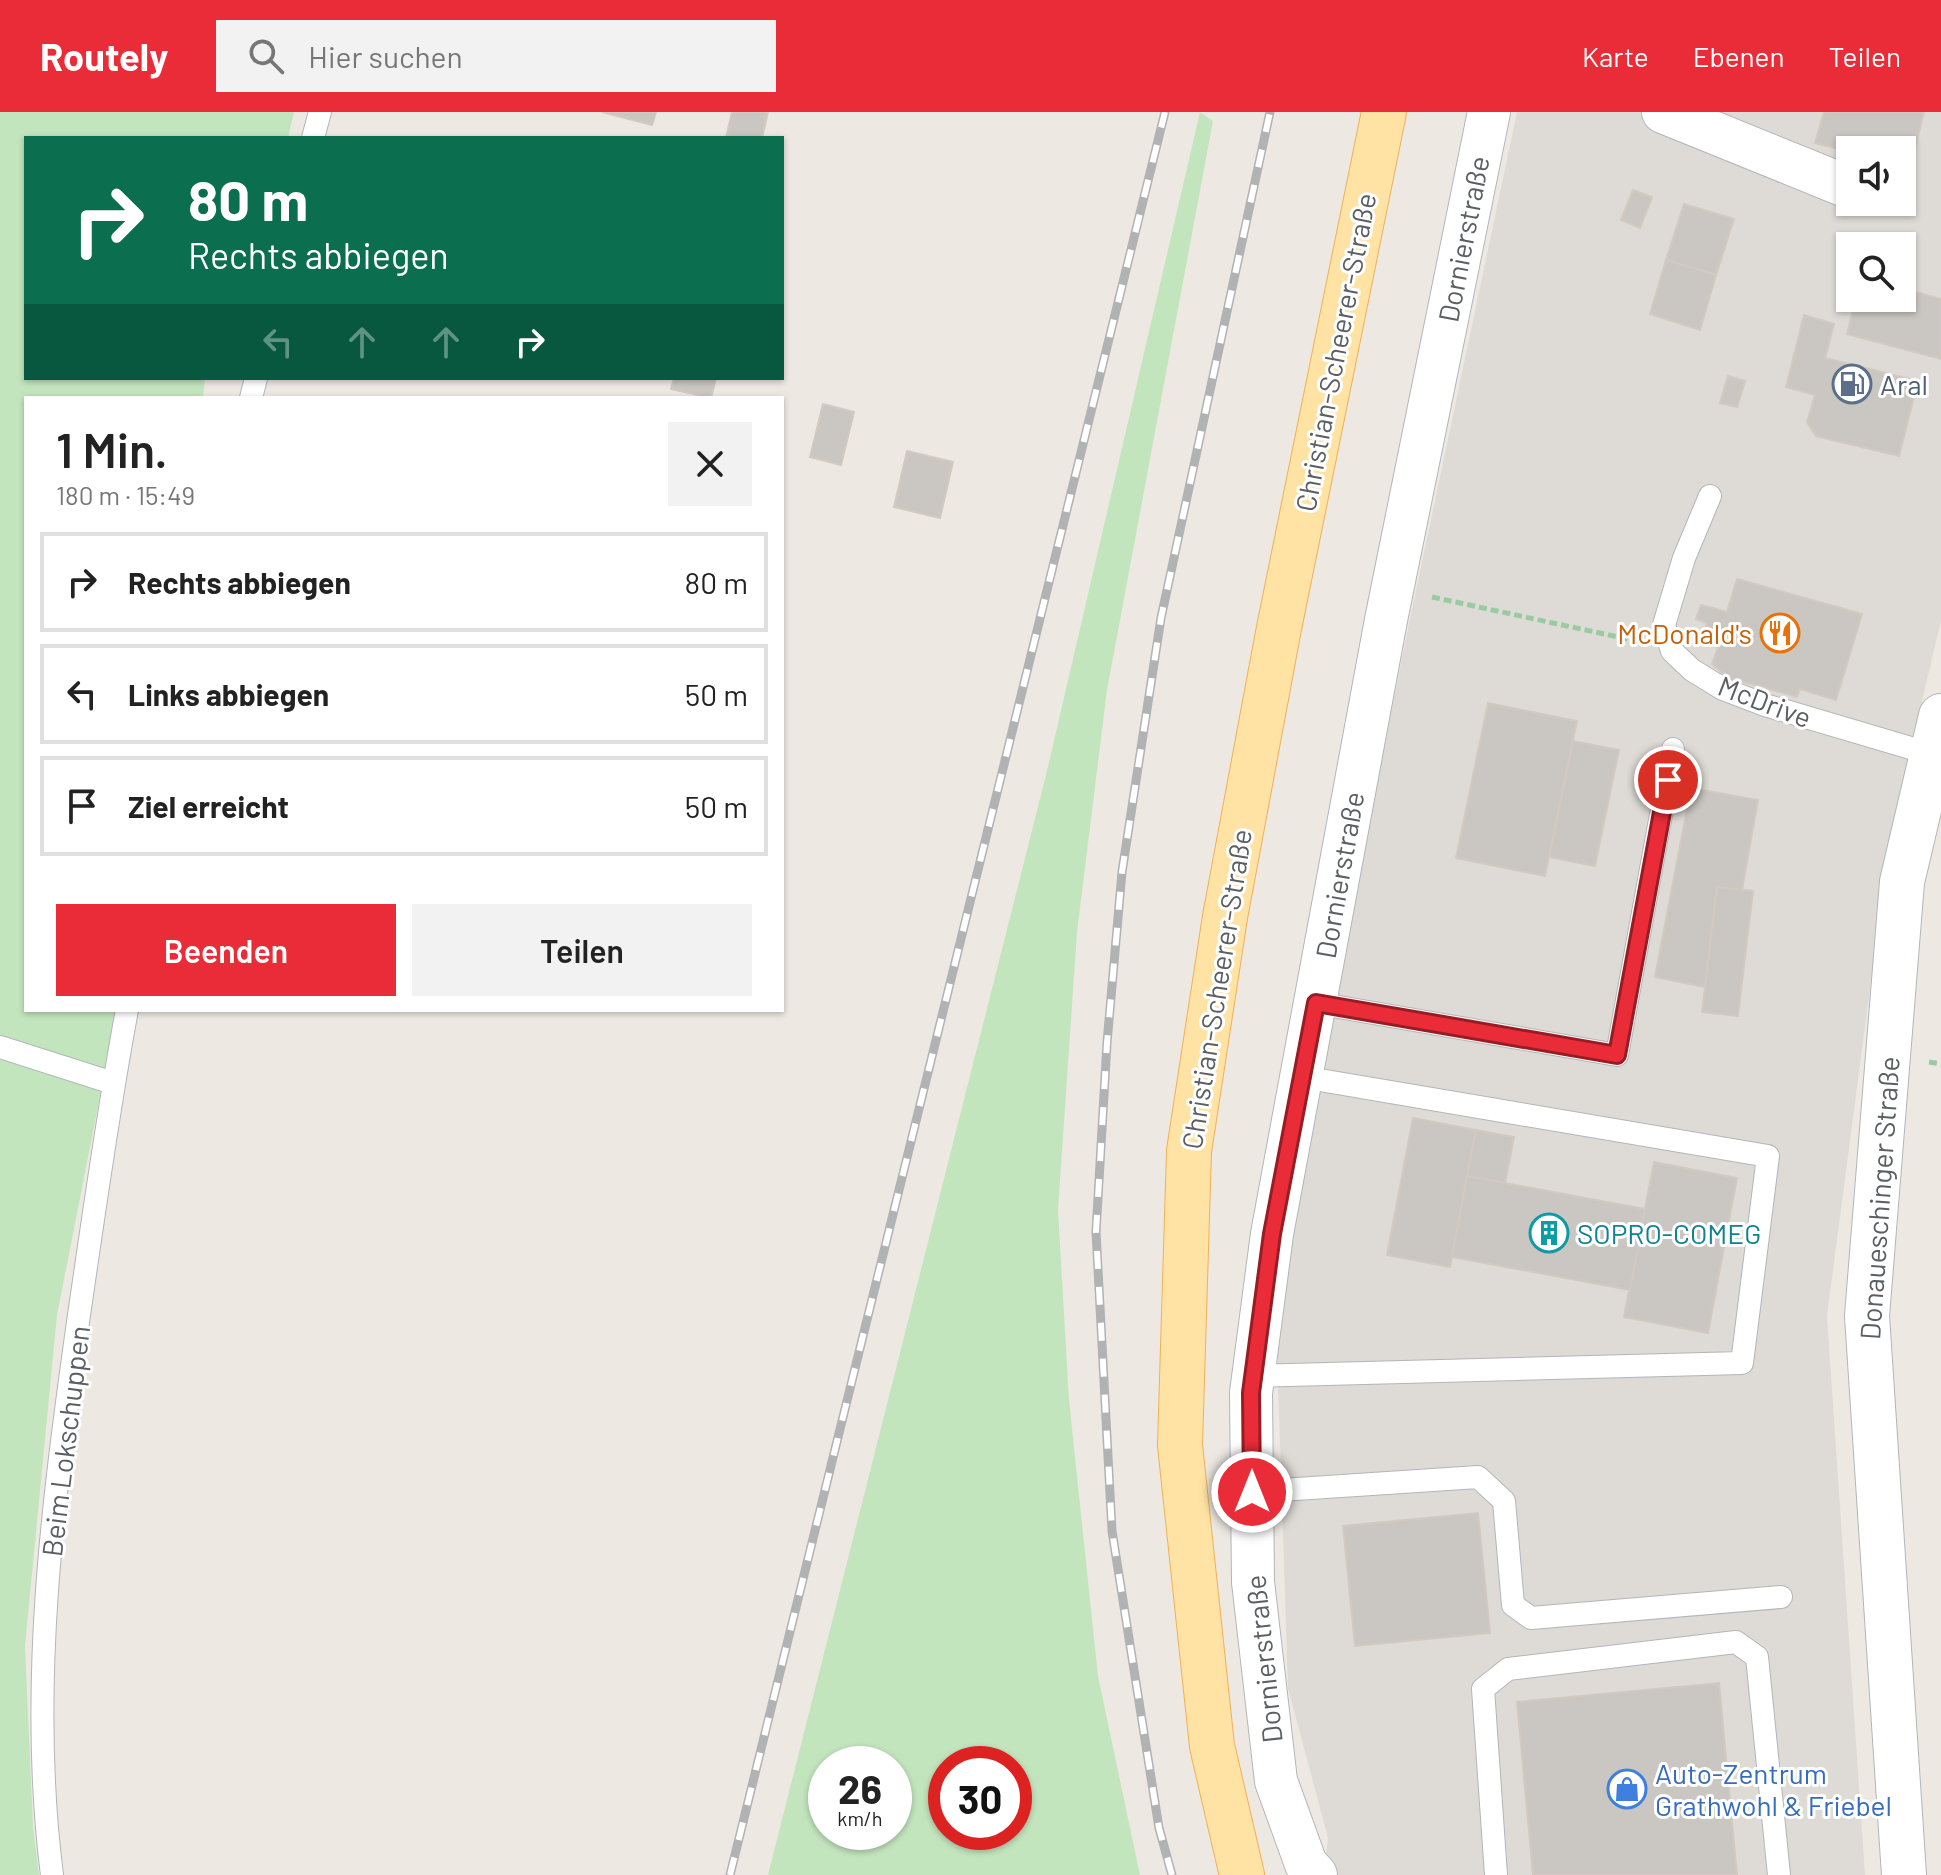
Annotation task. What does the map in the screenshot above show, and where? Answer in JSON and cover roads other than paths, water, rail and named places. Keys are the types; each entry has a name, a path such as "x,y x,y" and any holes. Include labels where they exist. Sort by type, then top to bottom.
{"main road":[{"name":"Christian-Scheerer-Straße","path":"1242,1875 1212,1746 1180,1445 1189,1151 1227,902 1279,628 1384,112"}],"street":[{"name":"Dornierstraße","path":"1316,1875 1306,1864 1276,1781 1253,1582 1253,1376 1272,1234 1392,588 1489,112"},
{"path":"1663,112 1836,182"},
{"name":"Donaueschinger Straße","path":"1904,1875 1867,1316 1902,882 1936,735"}],"lane":[{"path":"314,136 320,112"},
{"name":"McDrive","path":"1710,496 1684,558 1664,625 1672,651 1692,670 1723,689 1765,705 1936,735"},
{"path":"1316,1003 1617,1055 1673,749"},
{"name":"Beim Lokschuppen","path":"52,1875 45,1822 42,1656 61,1439 113,1083 127,1012"},
{"path":"0,1047 113,1083"},
{"path":"1253,1376 1742,1363 1768,1156 1302,1077"},
{"path":"1252,1492 1478,1477 1504,1501 1513,1605 1531,1618 1781,1597"},
{"path":"1496,1875 1483,1689 1492,1679 1508,1669 1736,1642 1757,1657 1779,1875"}],"railway":[{"path":"730,1875 1165,112"},
{"path":"1172,1875 1159,1828 1112,1531 1096,1232 1107,1043 1122,872 1161,618 1270,112"}],"place":[{"name":"Aral","path":"1852,384"},
{"name":"McDonald's","path":"1780,633"},
{"name":"SOPRO-COMEG","path":"1549,1233"},
{"name":"Auto-Zentrum Grathwohl & Friebel","path":"1627,1789"}]}
